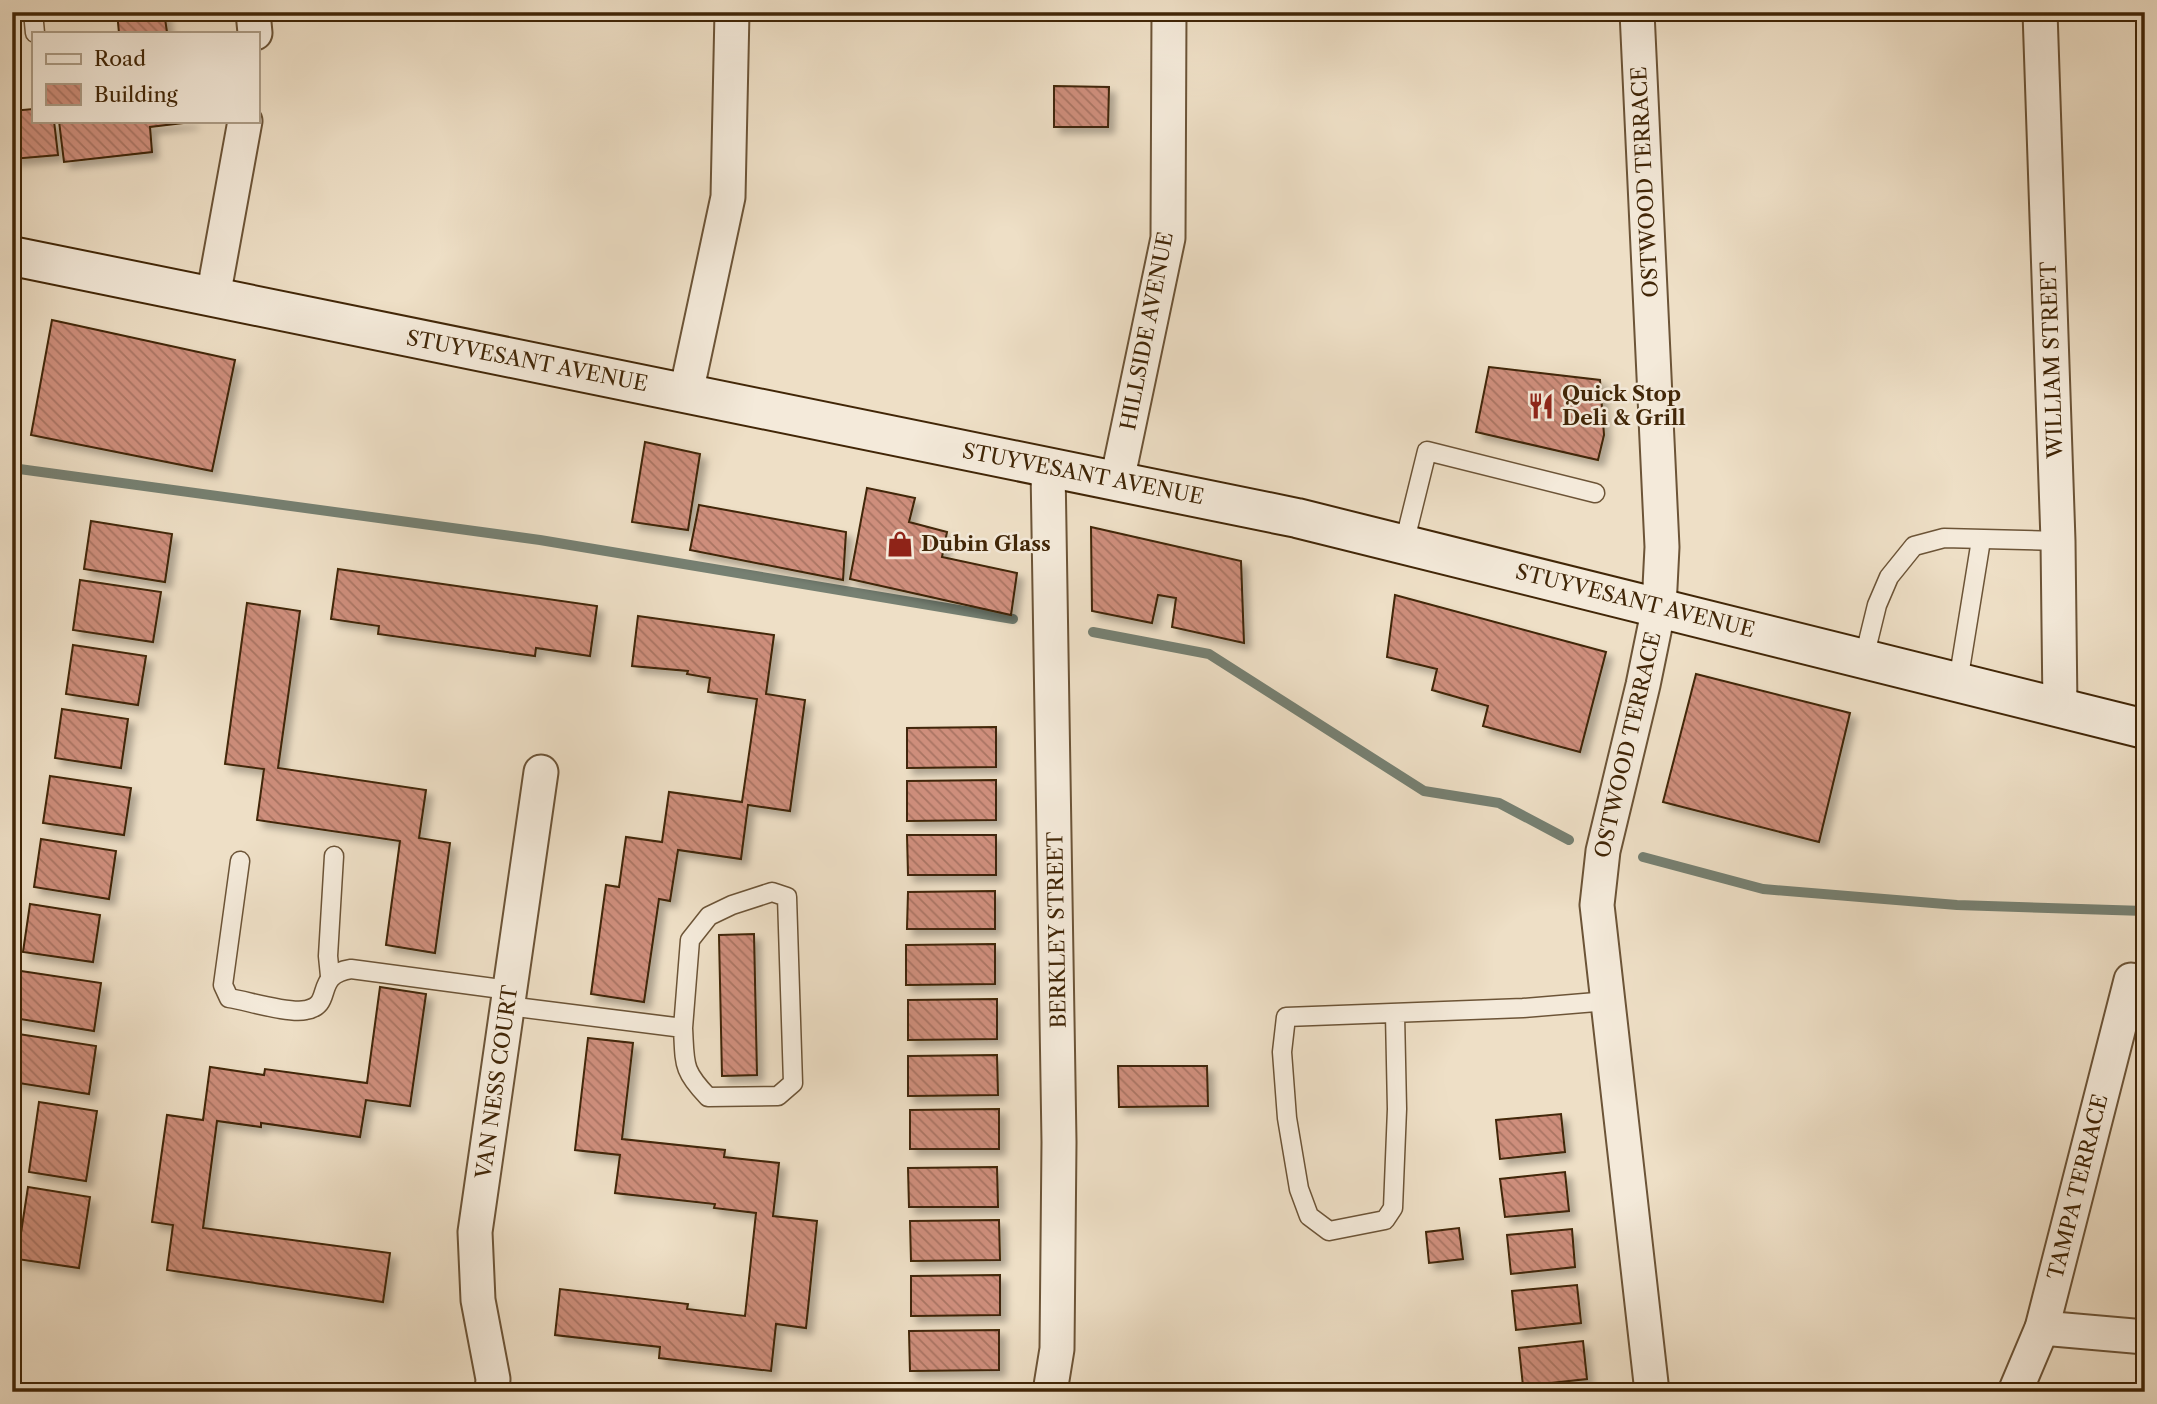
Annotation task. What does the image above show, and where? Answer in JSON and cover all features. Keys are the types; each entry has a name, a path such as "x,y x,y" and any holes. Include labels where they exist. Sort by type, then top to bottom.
{"main road":[{"name":"STUYVESANT AVENUE","path":"12,256 1297,518 2145,729"}],"street":[{"path":"253,12 255,32"},
{"path":"685,393 728,197 732,12"},
{"name":"HILLSIDE AVENUE","path":"1117,481 1168,238 1169,12"},
{"name":"OSTWOOD TERRACE","path":"1637,12 1662,547 1659,607 1603,850 1597,905 1652,1392"},
{"name":"WILLIAM STREET","path":"2040,12 2058,541 2060,708"},
{"path":"213,297 246,122"},
{"name":"BERKLEY STREET","path":"1048,467 1059,1142 1057,1349 1050,1392"},
{"name":"VAN NESS COURT","path":"492,1392 493,1379 478,1300 475,1232 541,772"},
{"name":"TAMPA TERRACE","path":"2015,1392 2042,1328 2131,980"},
{"path":"2042,1328 2145,1337"}],"lane":[{"path":"33,12 35,32"},
{"path":"1404,544 1427,451 1595,493"},
{"path":"1864,658 1877,605 1889,576 1914,546 1944,538 2058,541"},
{"path":"1958,682 1980,540"},
{"path":"240,861 223,985 229,998 306,1011 320,1002 330,976 328,956 334,856"},
{"path":"772,892 788,897 793,1083 778,1096 708,1097 692,1080 685,1066 683,1028 690,940 709,916 772,892"},
{"path":"330,976 339,970 351,969 683,1028"},
{"path":"1395,1014 1396,1122 1393,1208 1385,1220 1329,1231 1308,1216 1299,1189 1286,1105 1282,1052 1286,1017 1395,1014 1608,1001"}],"building":[{"path":"117,12 164,12 167,32 119,32"},
{"path":"1054,86 1109,87 1108,127 1054,127"},
{"path":"32,109 32,122 54,122 58,155 12,159 12,111"},
{"path":"59,122 192,122 150,127 152,152 64,162"},
{"path":"52,320 235,360 212,471 31,435"},
{"name":"Quick Stop Deli & Grill","path":"1489,367 1600,380 1604,435 1598,460 1476,432"},
{"path":"645,442 700,454 688,530 632,522"},
{"name":"Dubin Glass","path":"867,488 915,498 909,522 947,532 942,557 1017,573 1011,615 850,579"},
{"path":"699,505 846,532 843,580 690,550"},
{"path":"91,521 172,534 165,582 84,569"},
{"path":"1091,527 1241,561 1244,643 1172,627 1176,598 1158,595 1152,623 1092,611"},
{"path":"338,569 597,606 590,656 536,648 535,656 378,634 379,626 331,619"},
{"path":"80,580 161,592 153,642 73,630"},
{"path":"1395,595 1606,652 1580,752 1483,726 1488,706 1432,690 1437,669 1387,657"},
{"path":"247,603 300,611 278,768 426,790 419,838 450,843 435,953 386,945 400,841 257,820 264,769 225,764"},
{"path":"638,616 774,635 766,694 805,700 790,811 748,805 741,859 678,850 670,901 659,899 644,1002 591,994 606,885 619,887 626,837 662,842 669,792 742,802 757,699 708,692 710,678 687,674 688,671 632,666"},
{"path":"73,645 146,656 138,705 66,694"},
{"path":"1696,674 1850,713 1819,842 1663,802"},
{"path":"62,709 128,719 121,768 55,758"},
{"path":"996,727 996,767 907,768 907,728"},
{"path":"50,776 131,788 124,835 43,823"},
{"path":"996,780 996,820 907,821 907,781"},
{"path":"907,835 996,835 996,875 908,875"},
{"path":"41,839 116,851 109,899 34,887"},
{"path":"995,891 995,929 907,929 908,892"},
{"path":"30,904 100,915 93,962 23,952"},
{"path":"754,934 757,1075 722,1076 719,935"},
{"path":"995,944 995,984 906,985 906,945"},
{"path":"21,971 101,983 94,1031 14,1018"},
{"path":"380,987 426,994 410,1106 366,1100 360,1137 261,1123 261,1127 217,1121 203,1228 390,1253 383,1302 167,1270 173,1225 152,1222 167,1115 203,1120 210,1067 264,1075 265,1069 367,1083"},
{"path":"997,999 997,1039 908,1040 908,1000"},
{"path":"12,1033 96,1046 89,1094 12,1082"},
{"path":"588,1038 633,1043 622,1139 725,1150 724,1157 779,1163 773,1216 817,1221 806,1328 776,1324 771,1371 659,1358 660,1347 555,1335 560,1289 688,1304 687,1309 745,1316 756,1213 714,1208 715,1204 615,1193 620,1155 575,1150"},
{"path":"997,1055 998,1095 908,1096 908,1056"},
{"path":"1118,1066 1207,1066 1208,1106 1119,1107"},
{"path":"39,1102 97,1111 86,1181 29,1172"},
{"path":"999,1109 999,1149 910,1149 910,1110"},
{"path":"1561,1114 1565,1152 1500,1159 1496,1120"},
{"path":"997,1167 998,1207 909,1207 908,1168"},
{"path":"1565,1172 1569,1211 1505,1217 1500,1179"},
{"path":"28,1187 90,1197 79,1268 17,1259"},
{"path":"999,1220 1000,1260 911,1261 910,1221"},
{"path":"1459,1228 1463,1259 1429,1263 1426,1232"},
{"path":"1572,1229 1575,1267 1511,1274 1507,1235"},
{"path":"1000,1275 1000,1315 911,1316 911,1276"},
{"path":"1577,1285 1581,1323 1516,1330 1512,1291"},
{"path":"999,1330 999,1370 910,1371 909,1331"},
{"path":"1583,1341 1587,1379 1523,1386 1519,1348"},
{"path":"1106,1388 1195,1388 1195,1392 1106,1392"}],"waterway":[{"path":"12,468 540,540 1013,619"},
{"path":"1093,632 1209,654 1424,791 1499,803 1569,840"},
{"path":"1643,857 1763,889 1957,905 2145,911"}],"place":[{"name":"Quick Stop Deli & Grill","path":"1541,406"},
{"name":"Dubin Glass","path":"900,544"}]}
